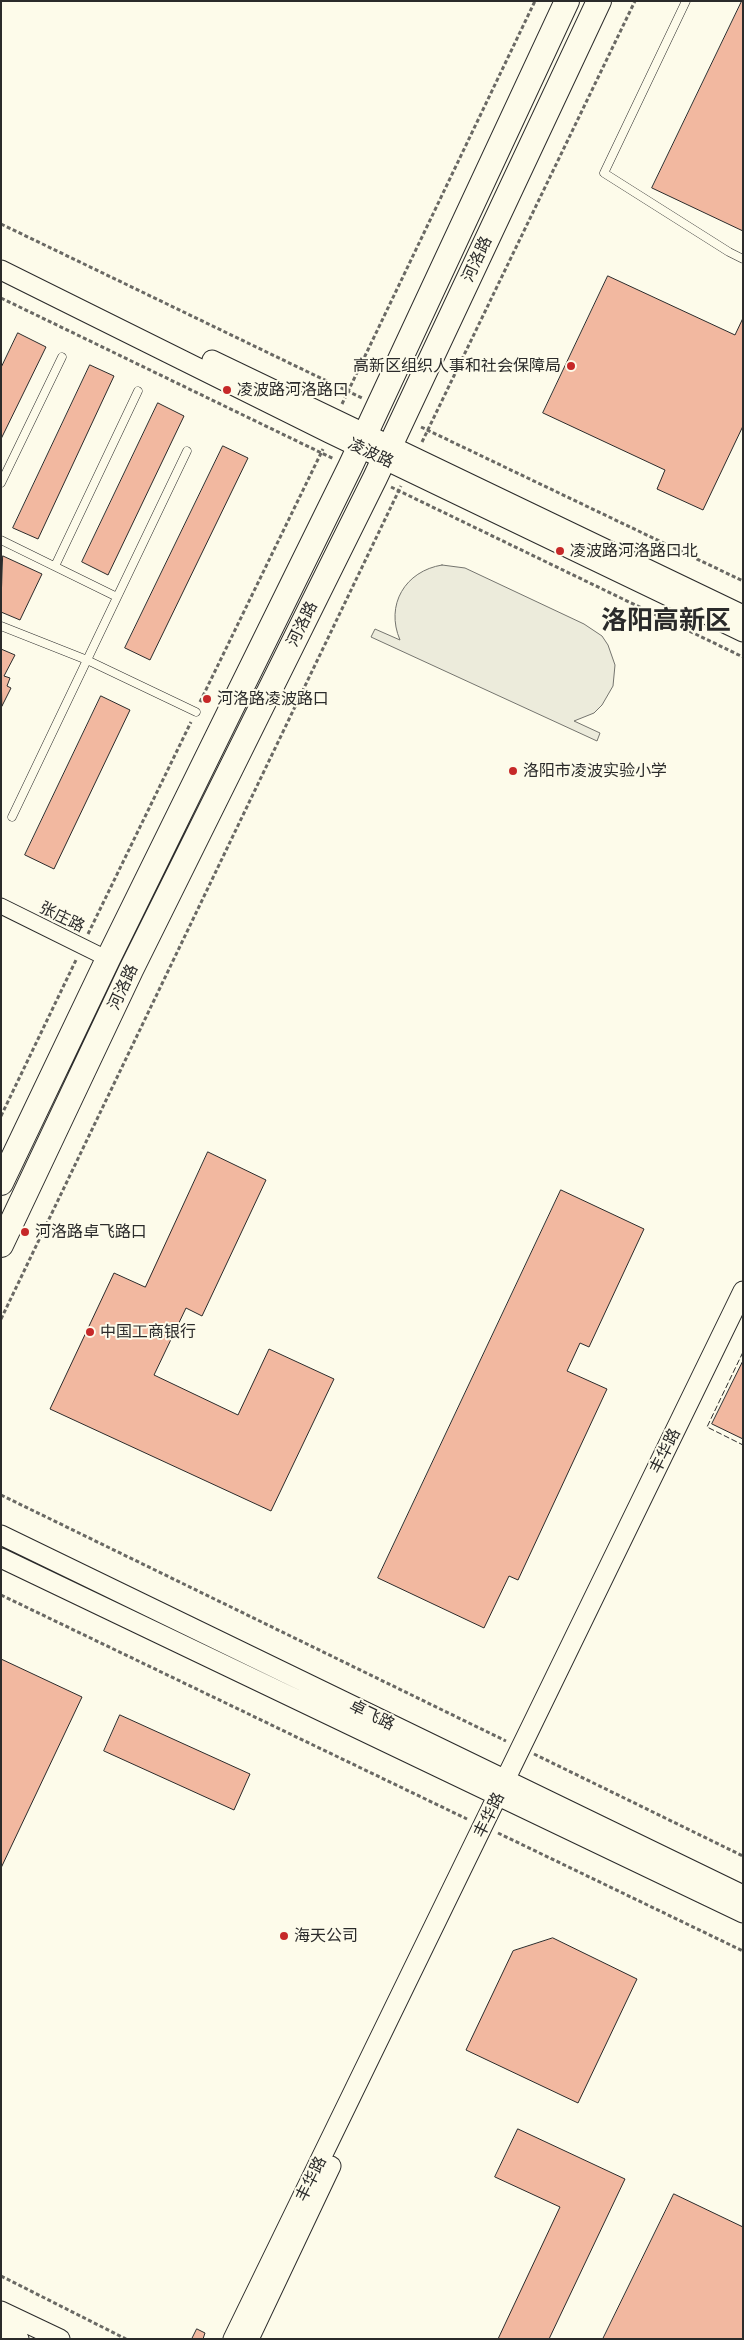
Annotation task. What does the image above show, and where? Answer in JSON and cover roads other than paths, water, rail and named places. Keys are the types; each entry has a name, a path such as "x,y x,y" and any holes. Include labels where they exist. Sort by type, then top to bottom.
{"main road":[{"name":"河洛路","path":"1,1183 108,959 362,440 567,1"},
{"name":"河洛路","path":"1,1245 131,970 387,452 599,1"}],"street":[{"name":"凌波路","path":"1,259 332,426"},
{"name":"凌波路","path":"1,270 412,464 743,615"},
{"name":"凌波路","path":"412,464 743,632"},
{"name":"张庄路","path":"1,906 108,959"},
{"name":"丰华路","path":"249,2339 506,1790 743,1291"},
{"name":"丰华路","path":"525,1750 743,1318"},
{"name":"卓飞路","path":"1,1535 506,1790 743,1913"},
{"name":"卓飞路","path":"1,1558 506,1790 743,1896"},
{"name":"丰华路","path":"233,2339 488,1829"},
{"path":"1,2311 60,2339"},
{"path":"1,2330 19,2339"}],"lane":[{"path":"686,1 604,172 743,259"},
{"path":"1,483 62,357"},
{"path":"55,566 138,391"},
{"path":"12,817 187,451"},
{"path":"1,540 118,596"},
{"path":"1,626 87,660 196,712"}],"place":[{"name":"高新区组织人事和社会保障局","path":"571,366"},
{"name":"凌波路河洛路口","path":"227,390"},
{"name":"凌波路河洛路口北","path":"560,551"},
{"name":"河洛路凌波路口","path":"207,699"},
{"name":"洛阳市凌波实验小学","path":"513,771"},
{"name":"河洛路卓飞路口","path":"25,1232"},
{"name":"中国工商银行","path":"90,1332"},
{"name":"海天公司","path":"284,1936"}],"district":[{"name":"洛阳高新区","path":"666,621"}]}
